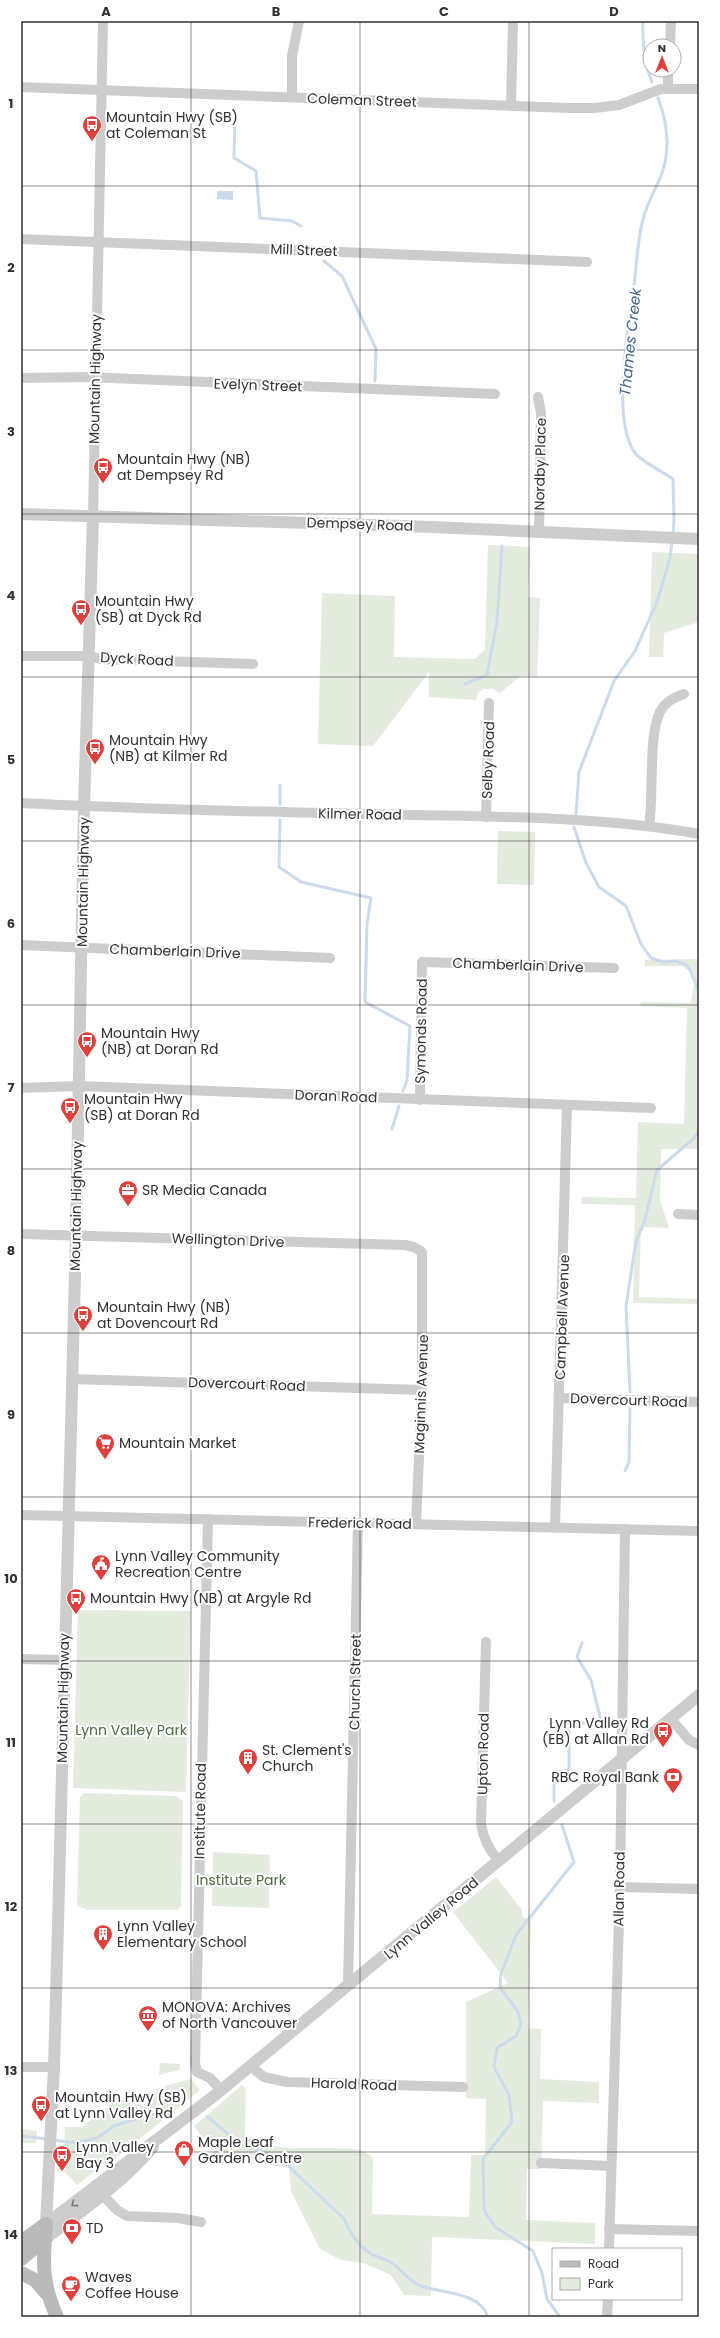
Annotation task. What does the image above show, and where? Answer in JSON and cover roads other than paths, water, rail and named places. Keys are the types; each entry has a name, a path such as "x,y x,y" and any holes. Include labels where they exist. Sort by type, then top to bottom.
{"main road":[{"name":"Mountain Highway","path":"46,2224 44,2259 46,2293 57,2317"},
{"name":"Lynn Valley Road","path":"21,2242 46,2224"},
{"name":"Lynn Valley Road","path":"21,2259 45,2239"},
{"path":"21,2273 35,2280 46,2293"}],"street":[{"name":"Mountain Highway","path":"46,2224 54,2067 76,1235 84,806 90,656 103,21"},
{"path":"292,97 292,56 298,21"},
{"path":"511,106 513,21"},
{"path":"670,38 671,21"},
{"path":"668,78 668,88"},
{"name":"Coleman Street","path":"21,87 511,106 607,107 654,91 668,88 699,89"},
{"name":"Mill Street","path":"21,239 587,262"},
{"name":"Evelyn Street","path":"21,378 95,378 495,394"},
{"name":"Nordby Place","path":"538,397 541,413 539,532"},
{"name":"Dempsey Road","path":"21,514 433,527 696,539"},
{"name":"Dyck Road","path":"21,656 90,656 100,658 253,664"},
{"path":"649,826 653,804 656,722 666,703 684,694"},
{"name":"Selby Road","path":"486,817 489,703"},
{"name":"Kilmer Road","path":"21,803 486,817 649,826 699,834"},
{"name":"Chamberlain Drive","path":"21,945 330,958"},
{"name":"Chamberlain Drive","path":"422,962 614,968"},
{"name":"Symonds Road","path":"420,1100 422,962"},
{"name":"Doran Road","path":"21,1088 79,1086 651,1108"},
{"name":"Campbell Avenue","path":"555,1528 567,1105"},
{"path":"678,1214 699,1215"},
{"name":"Wellington Drive","path":"21,1234 405,1245 414,1247 422,1252 423,1263"},
{"name":"Maginnis Avenue","path":"416,1524 422,1390 423,1263"},
{"name":"Dovercourt Road","path":"72,1380 422,1390"},
{"name":"Dovercourt Road","path":"559,1398 699,1402"},
{"name":"Frederick Road","path":"21,1515 699,1531"},
{"name":"Institute Road","path":"208,1519 195,2064 197,2072 210,2078 220,2090"},
{"name":"Church Street","path":"348,1986 358,1523"},
{"name":"Allan Road","path":"609,2248 620,1887 625,1529"},
{"name":"Upton Road","path":"486,1642 481,1824 488,1846 499,1861"},
{"path":"21,1659 64,1660"},
{"name":"Lynn Valley Road","path":"45,2239 137,2153 161,2138 250,2066 699,1696"},
{"path":"671,1719 689,1740 699,1745"},
{"path":"620,1887 699,1889"},
{"name":"Harold Road","path":"250,2066 264,2077 281,2081 463,2087"},
{"path":"21,2067 54,2067"},
{"path":"541,2163 611,2166"},
{"path":"99,2190 117,2210 127,2216 178,2218 201,2222"},
{"name":"Lynn Valley Road","path":"46,2224 99,2190"},
{"path":"609,2229 699,2231"},
{"path":"607,2317 608,2300"}],"water":[{"path":"217,191 233,191 233,200 217,199"}],"waterway":[{"name":"Thames Creek","path":"643,21 644,52 652,82"},
{"name":"Thames Creek","path":"658,98 666,128 666,158 660,178 641,226 626,342 623,393 624,417 628,437 635,453 647,463 673,479 673,535"},
{"path":"235,115 234,158 256,171 260,218 292,221 301,226"},
{"path":"324,261 342,276 376,349 375,381"},
{"name":"Thames Creek","path":"576,814 579,772 614,681 635,651 657,602 670,558 672,541"},
{"path":"465,684 487,675 497,621 502,546"},
{"path":"280,785 280,804"},
{"path":"280,820 279,867 301,882 371,898 367,923 365,1002 410,1026 407,1080 403,1091"},
{"name":"Thames Creek","path":"574,827 586,863 599,887 626,906 641,944 651,958 663,962 676,961 688,966 699,991"},
{"path":"392,1129 399,1106"},
{"name":"Thames Creek","path":"630,1392 626,1306 636,1241 644,1223 657,1170 692,1140 699,1131"},
{"name":"Thames Creek","path":"625,1471 629,1462 630,1407"},
{"name":"Thames Creek","path":"554,1801 554,1773 569,1770 569,1725 601,1721 591,1680 577,1657 582,1643"},
{"name":"Thames Creek","path":"560,2317 547,2299 542,2273 533,2251 495,2227 484,2210 483,2159 512,2122 509,2095 494,2067 497,2048 516,2036 521,2025 518,2012 500,1987 501,1974 516,1935 574,1862 562,1825"},
{"path":"53,2140 76,2143 97,2138 114,2126 149,2115 174,2112"},
{"path":"208,2117 238,2143 280,2158 344,2219 354,2238 370,2253 392,2263 410,2279 421,2286 469,2298 484,2309 488,2317"},
{"path":"21,2136 47,2139"}],"place":[{"name":"Mountain Hwy (SB) at Coleman St","path":"92,142"},
{"name":"Mountain Hwy (NB) at Dempsey Rd","path":"103,484"},
{"name":"Mountain Hwy (SB) at Dyck Rd","path":"81,626"},
{"name":"Mountain Hwy (NB) at Kilmer Rd","path":"95,765"},
{"name":"Mountain Hwy (NB) at Doran Rd","path":"87,1058"},
{"name":"Mountain Hwy (SB) at Doran Rd","path":"70,1124"},
{"name":"SR Media Canada","path":"128,1207"},
{"name":"Mountain Hwy (NB) at Dovencourt Rd","path":"83,1332"},
{"name":"Mountain Market","path":"105,1460"},
{"name":"Lynn Valley Community Recreation Centre","path":"101,1581"},
{"name":"Mountain Hwy (NB) at Argyle Rd","path":"76,1615"},
{"name":"Lynn Valley Rd (EB) at Allan Rd","path":"663,1748"},
{"name":"St. Clement's Church","path":"248,1775"},
{"name":"RBC Royal Bank","path":"673,1794"},
{"name":"Lynn Valley Elementary School","path":"103,1951"},
{"name":"MONOVA: Archives of North Vancouver","path":"148,2032"},
{"name":"Mountain Hwy (SB) at Lynn Valley Rd","path":"41,2122"},
{"name":"Maple Leaf Garden Centre","path":"184,2167"},
{"name":"Lynn Valley Bay 3","path":"62,2172"},
{"name":"TD","path":"72,2245"},
{"name":"Waves Coffee House","path":"71,2302"}],"park label":[{"name":"Lynn Valley Park","path":"131,1730"},
{"name":"Institute Park","path":"241,1880"}]}
